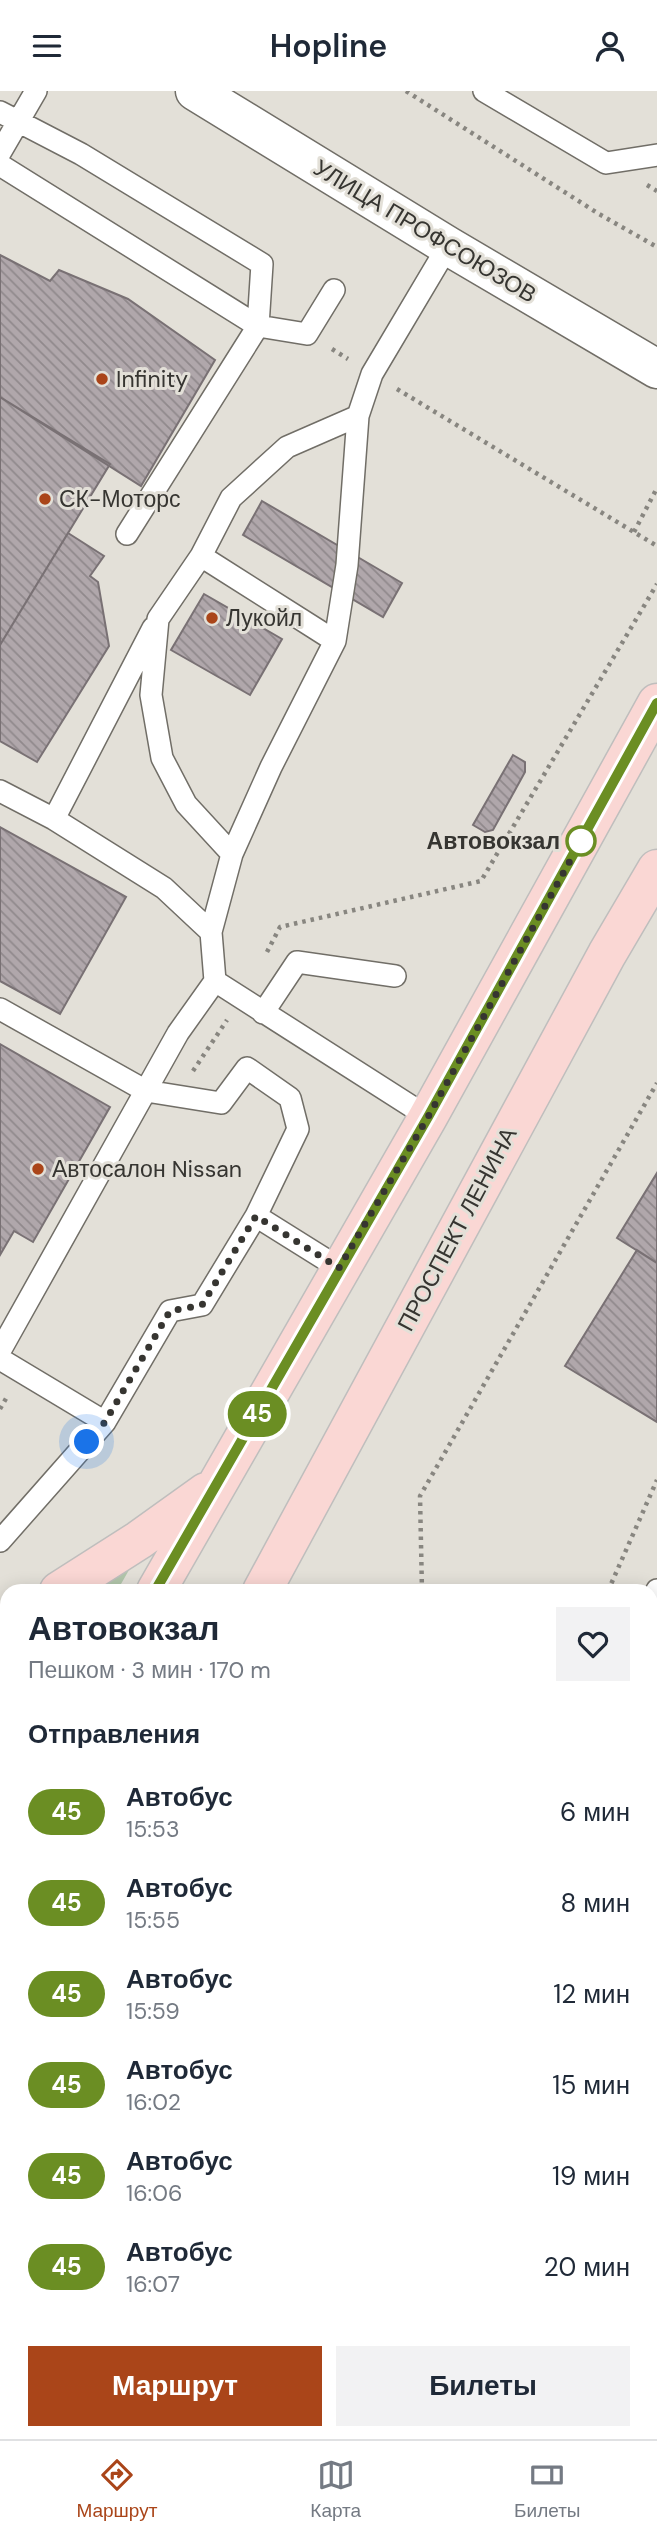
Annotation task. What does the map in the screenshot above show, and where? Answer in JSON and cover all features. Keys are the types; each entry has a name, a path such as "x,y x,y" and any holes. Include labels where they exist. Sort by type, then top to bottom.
{"main road":[{"name":"УЛИЦА ПРОФСОЮЗОВ","path":"195,91 657,369"},
{"path":"160,1584 428,1117 657,703"},
{"name":"ПРОСПЕКТ ЛЕНИНА","path":"266,1584 519,1115 657,869"},
{"path":"70,1584 139,1540 216,1485"}],"lane":[{"path":"0,153 9,117 36,91"},
{"path":"484,91 606,163 657,155"},
{"path":"9,117 81,154 262,264 258,326 127,534"},
{"path":"0,165 258,326 307,334 334,290"},
{"path":"0,1351 178,1033 215,981 211,932 232,854 271,767 335,641 347,565 358,416 372,374 449,246"},
{"path":"54,819 158,619 201,556 231,498 287,446 358,416"},
{"path":"201,556 335,641"},
{"path":"158,619 151,695 162,758 186,804 232,854"},
{"path":"0,791 54,819 164,888 211,932"},
{"path":"263,1013 297,962 395,976"},
{"path":"215,981 243,996 263,1013 428,1117"},
{"path":"0,1009 146,1091 221,1103 247,1068 290,1098 298,1129 256,1216 202,1305 170,1311 105,1422 0,1541"},
{"path":"256,1216 339,1268"},
{"path":"0,1359 105,1422"}],"path":[{"path":"407,91 599,214 657,247"},
{"path":"307,334 657,546"},
{"path":"634,532 657,488"},
{"path":"422,1584 421,1496 657,1083"},
{"path":"611,1584 657,1480"}],"green space":[{"path":"133,1563 121,1584 101,1584"}],"building":[{"name":"Infinity","path":"0,255 50,281 59,270 128,299 215,360 141,486 0,397"},
{"name":"СК-Моторс","path":"0,397 110,464 0,645"},
{"path":"262,501 402,583 383,617 243,535"},
{"path":"68,533 104,556 90,576 98,582 109,646 37,762 0,741 0,645"},
{"path":"204,594 282,639 250,695 171,650"},
{"path":"513,755 525,762 525,772 493,830 485,832 473,825"},
{"path":"0,827 126,897 60,1014 0,981"},
{"name":"Автосалон Nissan","path":"0,1044 110,1107 33,1242 14,1231 0,1255"},
{"path":"657,1173 657,1263 617,1238"},
{"path":"637,1250 657,1263 657,1422 565,1366"}],"bus line":[{"name":"45","path":"159,1584 428,1117 657,703"}],"place":[{"name":"Infinity","path":"102,379"},
{"name":"СК-Моторс","path":"45,499"},
{"name":"Лукойл","path":"212,618"},
{"name":"Автовокзал","path":"581,841"},
{"name":"Автосалон Nissan","path":"38,1169"}],"route":[{"path":"87,1442 105,1422 170,1311 202,1305 256,1216 339,1268 428,1117 581,841"}]}
